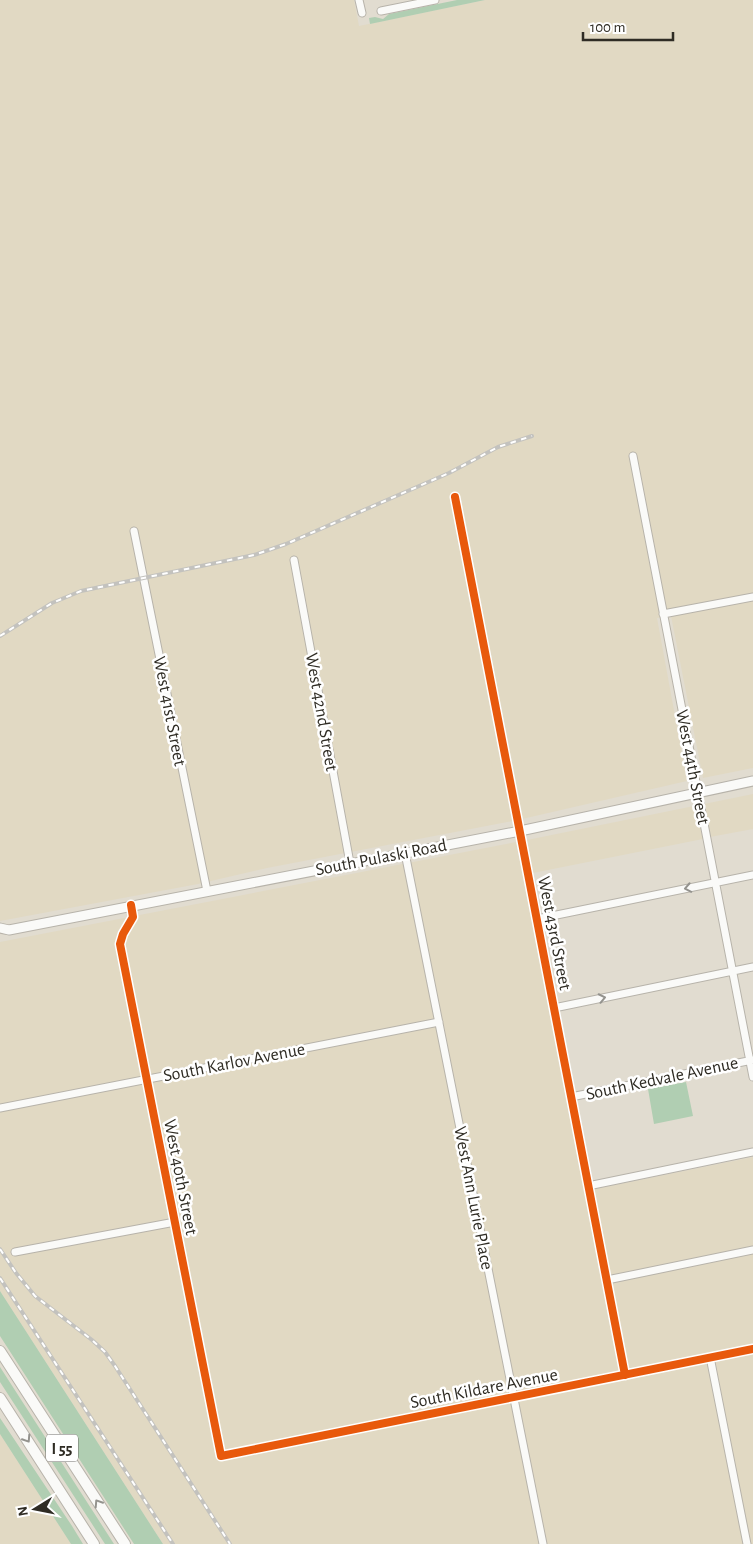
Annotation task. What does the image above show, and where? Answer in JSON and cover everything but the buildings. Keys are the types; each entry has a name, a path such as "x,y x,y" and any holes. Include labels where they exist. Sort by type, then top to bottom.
{"highway":[{"name":"I 55","path":"0,1351 125,1544"},
{"name":"I 55","path":"0,1398 94,1544"}],"main road":[{"name":"South Pulaski Road","path":"0,935 4,929 405,853 753,781"}],"street":[{"path":"359,0 362,14"},
{"path":"382,11 435,0"},
{"name":"West 44th Street","path":"632,456 753,1077"},
{"name":"West 43rd Street","path":"455,497 625,1374"},
{"name":"West 41st Street","path":"134,531 206,891"},
{"name":"West 42nd Street","path":"294,560 350,863"},
{"path":"663,614 753,596"},
{"name":"West Ann Lurie Place","path":"405,853 542,1544"},
{"path":"537,919 753,875"},
{"name":"West 40th Street","path":"131,905 133,917 123,934 120,944 221,1456"},
{"path":"554,1008 753,967"},
{"name":"South Karlov Avenue","path":"0,1108 439,1022"},
{"name":"South Kedvale Avenue","path":"571,1097 751,1060"},
{"path":"588,1186 753,1152"},
{"path":"15,1252 175,1222"},
{"path":"607,1280 753,1250"},
{"name":"South Kildare Avenue","path":"221,1456 753,1349"},
{"path":"710,1357 747,1544"}],"shaded area":[{"path":"0,0 354,0 359,26 485,0 753,0 753,768 703,778 671,616 657,618 687,781 522,819 500,703 490,704 513,821 267,868 198,884 0,921"},
{"path":"753,794 753,829 710,837 704,804"},
{"path":"694,806 703,839 533,873 527,840"},
{"path":"516,842 585,1191 753,1157 753,1544 163,1544 0,1291 0,942"},
{"path":"0,1434 71,1544 0,1544"}],"green space":[{"path":"457,0 485,0 370,24 369,18 383,19 389,14"},
{"path":"686,1082 693,1116 654,1124 648,1089"},
{"path":"0,1291 163,1544 134,1544 0,1336"},
{"path":"0,1367 114,1544 105,1544 0,1382"},
{"path":"0,1418 83,1544 71,1544 0,1434"}],"railway":[{"path":"0,636 52,603 81,591 254,555 286,544 449,473 498,447 532,436"},
{"path":"0,1249 16,1273 35,1296 105,1352 230,1544"},
{"path":"0,1278 173,1544"}],"cycle path":[{"path":"455,497 625,1375"},
{"path":"131,905 133,917 123,934 120,944 221,1456 753,1349"}]}
